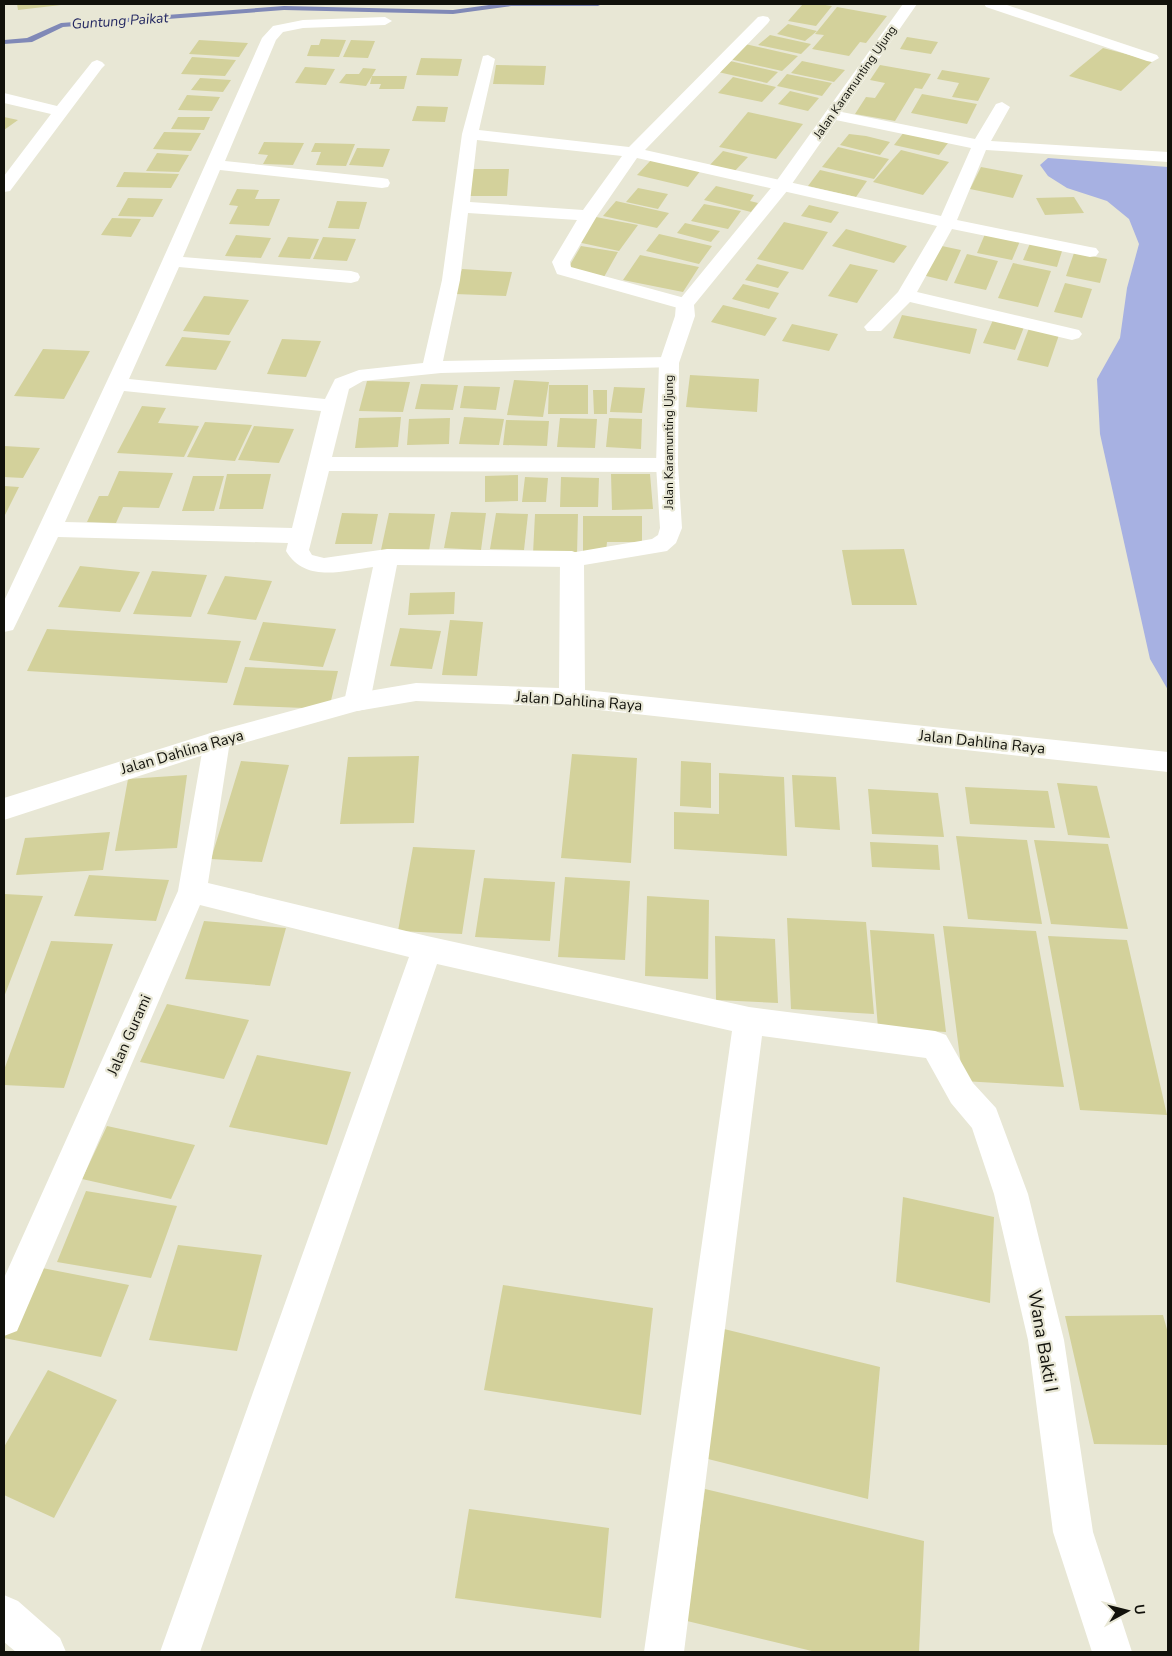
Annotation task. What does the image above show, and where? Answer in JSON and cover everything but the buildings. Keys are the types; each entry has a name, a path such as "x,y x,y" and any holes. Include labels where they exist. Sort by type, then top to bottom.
{"street":[{"name":"Jalan Karamunting Ujung","path":"572,559 660,546 668,538 671,528 667,465 669,363 685,316 685,304 781,187 910,4"},
{"path":"991,4 1152,58"},
{"path":"685,304 563,270 561,262 588,216 633,152 763,20"},
{"path":"4,624 52,529 216,164 269,38 278,29 303,24 385,21"},
{"path":"432,367 451,280 470,134 488,60"},
{"path":"4,187 97,64"},
{"path":"4,98 61,112"},
{"path":"874,326 906,295 947,223 980,145 1002,107"},
{"path":"832,115 980,145 1168,157"},
{"path":"470,134 633,152 781,187 1090,252"},
{"path":"216,164 382,183"},
{"path":"461,207 588,216"},
{"path":"172,262 351,277"},
{"path":"906,295 1072,334"},
{"path":"572,698 572,559 386,557 324,566 304,560 297,551 334,406 343,382 353,376 432,367 669,363"},
{"path":"117,384 334,406"},
{"path":"320,464 667,465"},
{"path":"52,529 301,536"},
{"path":"357,702 386,557"},
{"name":"Jalan Dahlina Raya","path":"4,809 217,741 357,702 416,692 572,698 1168,762"},
{"name":"Jalan Gurami","path":"4,1318 192,891 217,741"},
{"path":"192,891 427,950 749,1021 664,1652"},
{"path":"180,1652 427,950"},
{"name":"Wana Bakti I","path":"749,1021 935,1045 962,1093 985,1119 1011,1194 1046,1340 1058,1437 1073,1532 1112,1652"},
{"path":"4,1615 46,1652"}],"shaded area":[{"path":"1048,158 1168,167 1168,690 1150,659 1100,434 1097,379 1120,338 1127,288 1139,244 1129,219 1107,201 1067,188 1048,176 1040,165"}],"waterway":[{"name":"Guntung Paikat","path":"4,42 29,40 61,25 284,8 453,12 511,4 598,4"}]}
